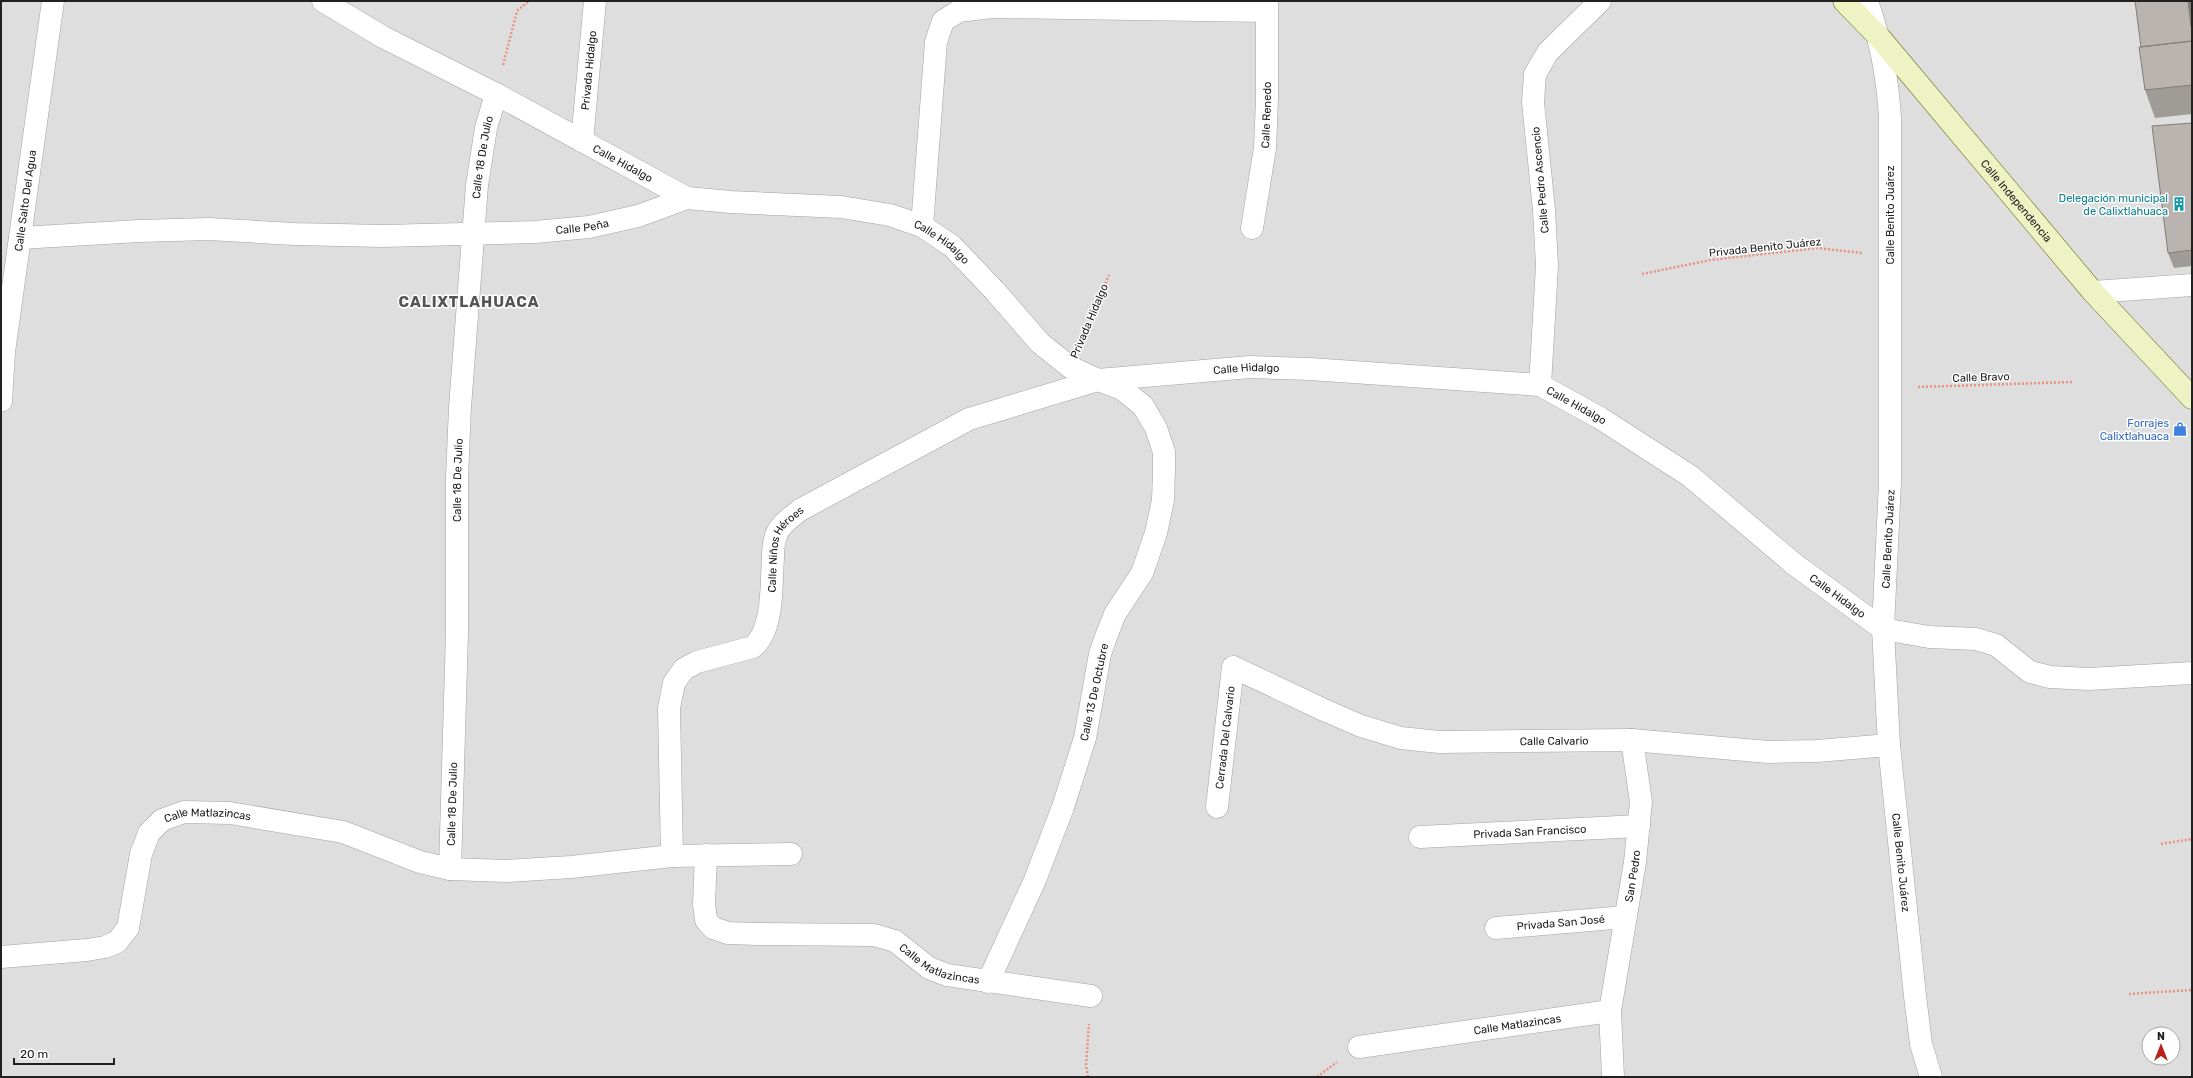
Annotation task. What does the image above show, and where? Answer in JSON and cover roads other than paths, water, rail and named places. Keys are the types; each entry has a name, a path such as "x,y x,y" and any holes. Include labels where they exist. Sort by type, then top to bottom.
{"main road":[{"name":"Calle Independencia","path":"1844,1 1880,38 2093,292 2192,398"}],"street":[{"name":"Calle Salto Del Agua","path":"1,401 4,352 53,1"},
{"name":"Calle Hidalgo","path":"323,1 383,37 496,94 687,198 731,202 841,207 890,215 922,226 952,246 994,290 1040,343 1070,367 1098,380 1250,367 1310,369 1540,385 1600,418 1690,476 1794,564 1883,629 1929,637 1976,639 1989,643 2008,653 2030,672 2050,677 2089,679 2192,673"},
{"name":"Privada Hidalgo","path":"582,141 595,1"},
{"name":"Calle Pedro Ascencio","path":"1540,385 1547,266 1544,210 1533,102 1535,74 1548,52 1600,1"},
{"name":"Calle Benito Juárez","path":"1867,1 1880,38 1887,78 1890,117 1890,482 1883,629 1889,744 1921,1044 1931,1077"},
{"path":"922,226 936,42 943,21 959,11 991,7 1266,6"},
{"name":"Calle Renedo","path":"1252,228 1265,148 1267,99 1266,6"},
{"name":"Calle 18 De Julio","path":"450,869 457,632 457,478 472,234 477,185 486,128 496,94"},
{"name":"Calle Peña","path":"20,238 139,231 209,229 301,235 383,236 472,234 589,227 638,216 687,198"},
{"path":"2093,292 2192,285"},
{"name":"Calle Niños Héroes","path":"672,856 669,708 674,683 684,669 697,662 753,647 760,641 765,632 768,618 773,551 777,532 783,524 800,510 969,419 1098,380"},
{"name":"Calle 13 De Octubre","path":"988,982 1035,880 1063,807 1085,738 1092,709 1100,654 1106,634 1115,614 1142,573 1156,533 1163,500 1164,452 1156,428 1143,406 1122,389 1098,380"},
{"name":"Calle Calvario","path":"1233,667 1361,726 1400,738 1439,742 1632,740 1768,752 1824,750 1889,744"},
{"name":"Cerrada Del Calvario","path":"1217,807 1233,667"},
{"name":"San Pedro","path":"1610,1011 1639,826 1640,802 1632,740"},
{"name":"Calle Matlazincas","path":"1,957 87,950 105,947 117,942 128,928 141,854 149,833 162,820 184,812 230,813 343,832 420,862 450,869 506,872 572,867 672,856 790,854"},
{"name":"Privada San Francisco","path":"1420,837 1639,826"},
{"name":"Calle Matlazincas","path":"706,856 704,904 706,920 714,928 728,933 874,935 895,941 929,968 947,975 1091,996"},
{"name":"Privada San José","path":"1496,928 1625,917"},
{"path":"1610,1011 1613,1077"},
{"name":"Calle Matlazincas","path":"1359,1047 1610,1011"}],"place":[{"name":"Delegación municipal de Calixtlahuaca","path":"2179,204"},
{"name":"Forrajes Calixtlahuaca","path":"2180,429"}],"district":[{"name":"CALIXTLAHUACA","path":"469,302"}]}
